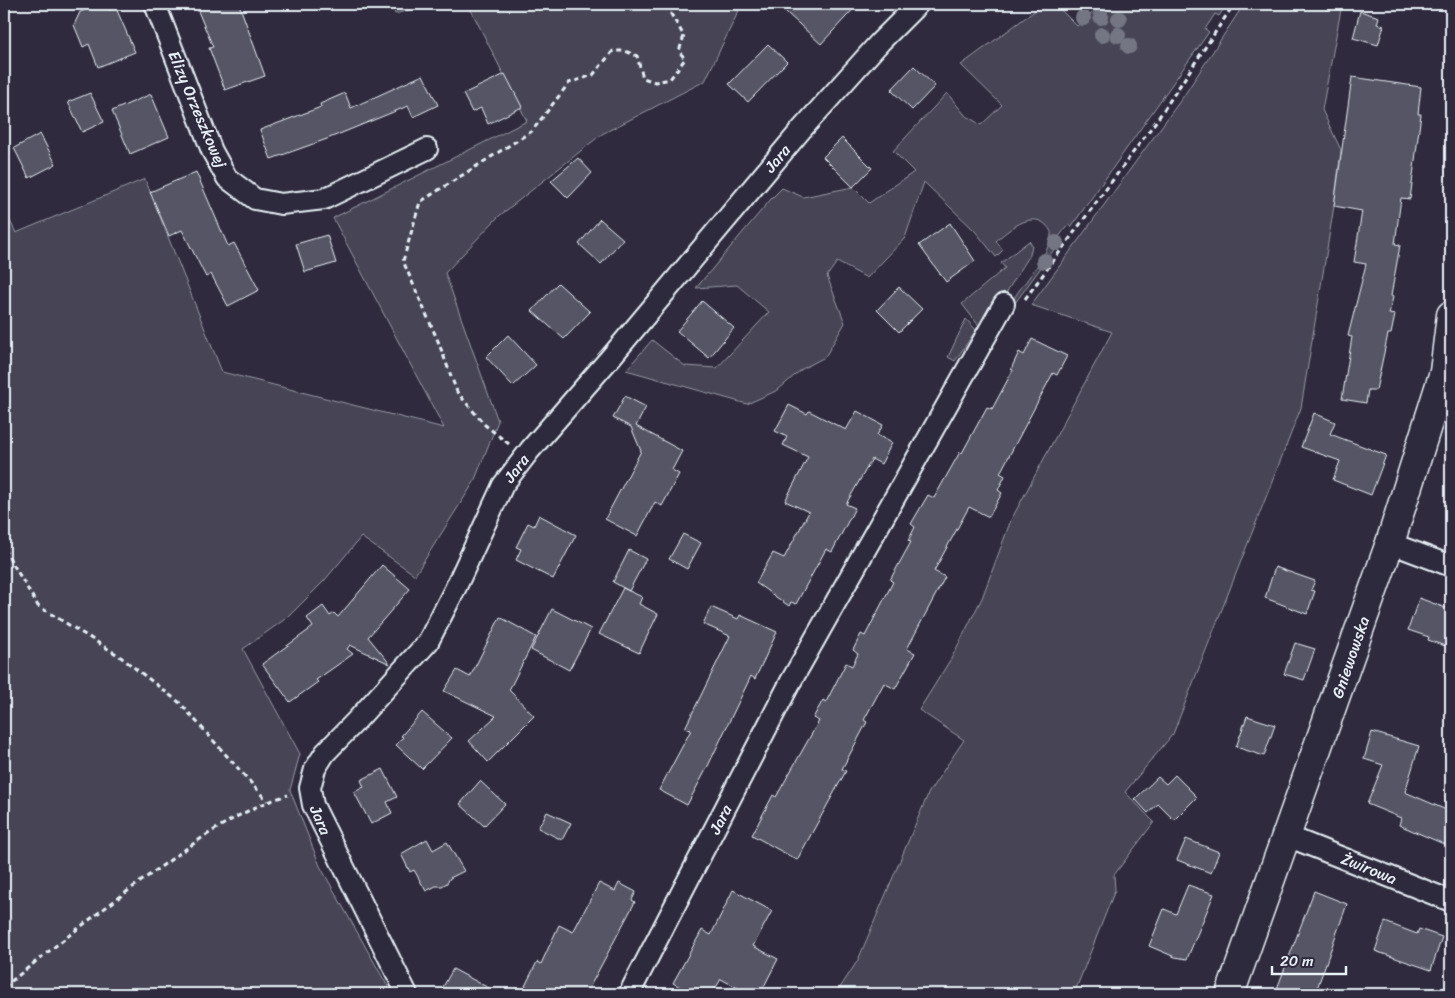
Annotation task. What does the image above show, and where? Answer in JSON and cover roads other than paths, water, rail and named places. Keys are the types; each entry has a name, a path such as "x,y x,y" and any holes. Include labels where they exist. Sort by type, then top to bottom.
{"street":[{"name":"Elizy Orzeszkowej","path":"155,4 212,151 227,178 255,198 281,204 324,199 427,148"},
{"name":"Jara","path":"407,994 313,805 310,788 315,769 325,753 428,642 503,486 530,450 611,357 801,130 880,42 918,4"},
{"name":"Jara","path":"629,994 790,683 1004,304"},
{"name":"Gniewowska","path":"1230,994 1390,543 1444,372 1451,314"},
{"path":"1390,543 1451,566"},
{"name":"Żwirowa","path":"1287,836 1451,901"}]}
